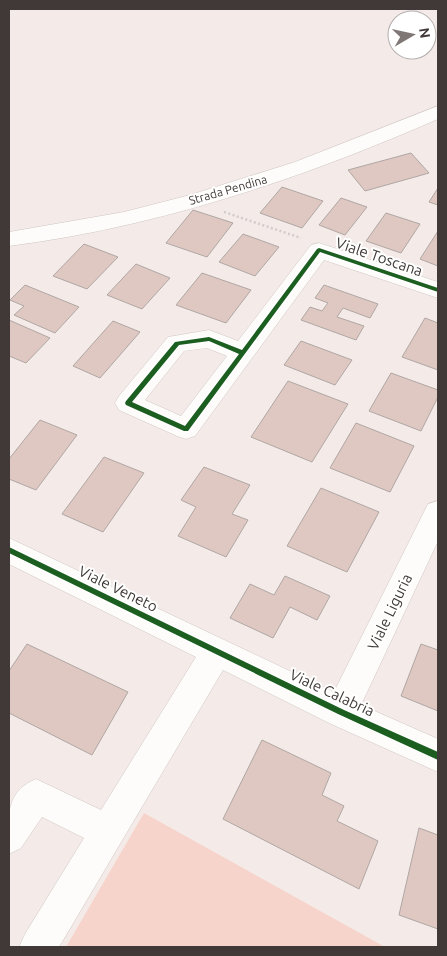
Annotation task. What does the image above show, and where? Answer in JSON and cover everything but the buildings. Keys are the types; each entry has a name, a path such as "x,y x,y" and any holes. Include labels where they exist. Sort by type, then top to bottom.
{"street":[{"name":"Strada Pendina","path":"9,239 144,214 193,201 303,168 367,144 438,112"},
{"path":"9,256 55,232"},
{"name":"Viale Toscana","path":"243,353 319,250 438,290"},
{"name":"Viale Liguria","path":"341,712 438,512"},
{"name":"Viale Veneto","path":"9,550 217,651"},
{"path":"38,947 217,651"},
{"name":"Viale Calabria","path":"217,651 341,712 438,756"},
{"path":"9,836 36,796 108,832"}],"path":[{"path":"193,201 310,241 319,250"}],"shaded area":[{"path":"144,813 385,947 66,947"}],"cycle path":[{"path":"243,353 209,339 177,343 128,403 186,429 319,250 438,290"},
{"path":"9,550 341,712 438,756"}]}
